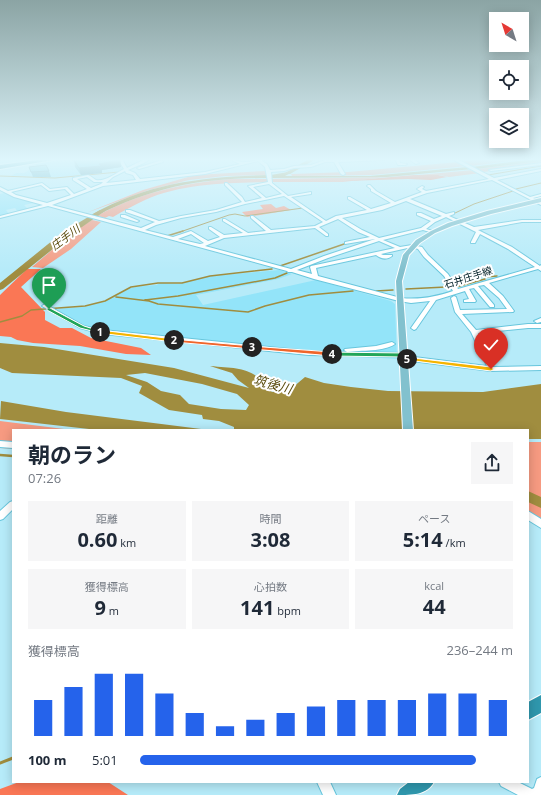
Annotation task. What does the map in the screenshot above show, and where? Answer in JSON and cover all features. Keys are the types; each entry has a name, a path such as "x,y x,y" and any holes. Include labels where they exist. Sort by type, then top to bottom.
{"highway":[{"path":"529,711 541,703"},
{"path":"406,795 424,783"}],"main road":[{"path":"408,429 399,281 404,259 412,246 431,232 459,222 540,202"}],"street":[{"name":"石井庄手線","path":"21,196 172,239 401,300 422,301 434,299 466,288 540,268"},
{"path":"0,217 34,209 71,196"},
{"path":"239,196 244,203"},
{"path":"262,196 265,199"},
{"path":"141,230 160,223 226,209 244,203 285,196"},
{"path":"286,196 325,222"},
{"path":"382,196 395,204"},
{"path":"200,246 223,237 316,227 338,217 371,212 414,196"},
{"path":"525,196 540,202"},
{"path":"529,198 537,196"},
{"path":"349,198 371,212"},
{"path":"405,199 479,232 517,252 540,268"},
{"path":"128,211 160,223"},
{"path":"347,243 422,229 435,220 452,213"},
{"path":"419,214 435,220"},
{"path":"123,216 136,220 143,216"},
{"path":"338,217 360,232 398,248"},
{"path":"253,218 270,232"},
{"path":"225,220 247,234"},
{"path":"473,229 522,221 541,221"},
{"path":"316,227 326,235"},
{"path":"211,228 223,237"},
{"path":"422,229 431,232"},
{"path":"172,239 191,232 207,243"},
{"path":"473,242 479,232"},
{"path":"311,265 377,238"},
{"path":"290,271 311,265 412,246 420,248 426,256 446,275 456,291"},
{"path":"377,252 382,257 390,256"},
{"path":"311,265 316,278"},
{"path":"458,312 511,311 501,297 485,283"},
{"path":"475,286 492,306"},
{"path":"466,288 473,300 466,301"},
{"path":"454,298 458,312 474,332 491,369"},
{"path":"414,328 434,299"},
{"path":"47,308 82,327 103,332 325,354 404,359 491,369 541,368"},
{"path":"474,332 528,326 540,322"},
{"path":"325,354 365,347 383,347 392,344"},
{"path":"0,444 12,445"},
{"path":"0,516 12,505"},
{"path":"529,516 541,524"},
{"path":"324,783 330,795"},
{"path":"508,783 536,792"}],"shaded area":[{"path":"0,196 13,196 34,203 24,205 29,210 18,212 15,208 6,210 9,214 0,216"},
{"path":"128,196 132,196 86,213"},
{"path":"131,196 142,196 96,216 91,215"},
{"path":"142,196 155,196 113,217 109,216 105,218 97,216 113,208"},
{"path":"271,204 276,208 284,206 291,210 247,217 242,212 263,209 260,205"},
{"path":"92,220 101,222 71,249 43,268 32,267 73,232"},
{"path":"27,269 41,269 21,287 45,312 45,320 60,328 72,328 91,338 141,348 151,355 126,354 80,346 33,343 17,340 11,337 0,336 0,295"},
{"path":"279,270 292,274 278,279 196,295 203,305 316,280 391,301 395,304 397,359 271,351 104,333 76,327 52,309 83,307 103,302 129,288 157,285 159,283 178,284 211,276"},
{"path":"0,343 44,347 174,368 249,388 238,380 232,373 210,366 245,370 258,377 272,392 292,388 305,377 324,383 388,391 483,392 541,384 541,439 529,439 529,429 234,429 234,427 219,421 203,419 202,415 169,410 139,393 142,386 121,378 12,373 0,368","holes":["145,373 202,384 237,394 249,405 246,410 221,409 189,404 180,395 161,391 147,382 126,375"]},
{"path":"1,401 66,412 201,429 89,429 0,419"},
{"path":"0,421 64,429 12,429 12,449 0,448"},
{"path":"529,442 541,442 541,521 529,513"},
{"path":"16,783 110,783 128,795 0,795 0,789"}],"waterway":[{"path":"453,214 474,204 498,196"},
{"path":"182,231 229,215 235,214 245,216 303,208"},
{"name":"庄手川","path":"0,287 66,234 102,211"},
{"path":"433,223 442,219"},
{"path":"167,236 182,231"},
{"path":"280,266 347,243"},
{"path":"0,322 22,316 31,310 85,306 105,301 131,287 158,283 182,283 210,276 272,269"},
{"path":"145,300 178,296 275,278 287,273"},
{"path":"456,287 485,279 485,277 497,276"},
{"path":"406,289 446,287"},
{"path":"376,291 393,290"},
{"path":"116,297 149,301 158,304 248,312 265,306 309,295 353,291"},
{"path":"0,455 12,456"},
{"path":"529,497 541,503"},
{"path":"0,763 12,758"}],"route":[{"path":"49,309 82,327 103,332 146,338 309,353 373,353 404,355 404,358 491,369"}],"water label":[{"name":"筑後川","path":"273,384"}]}
